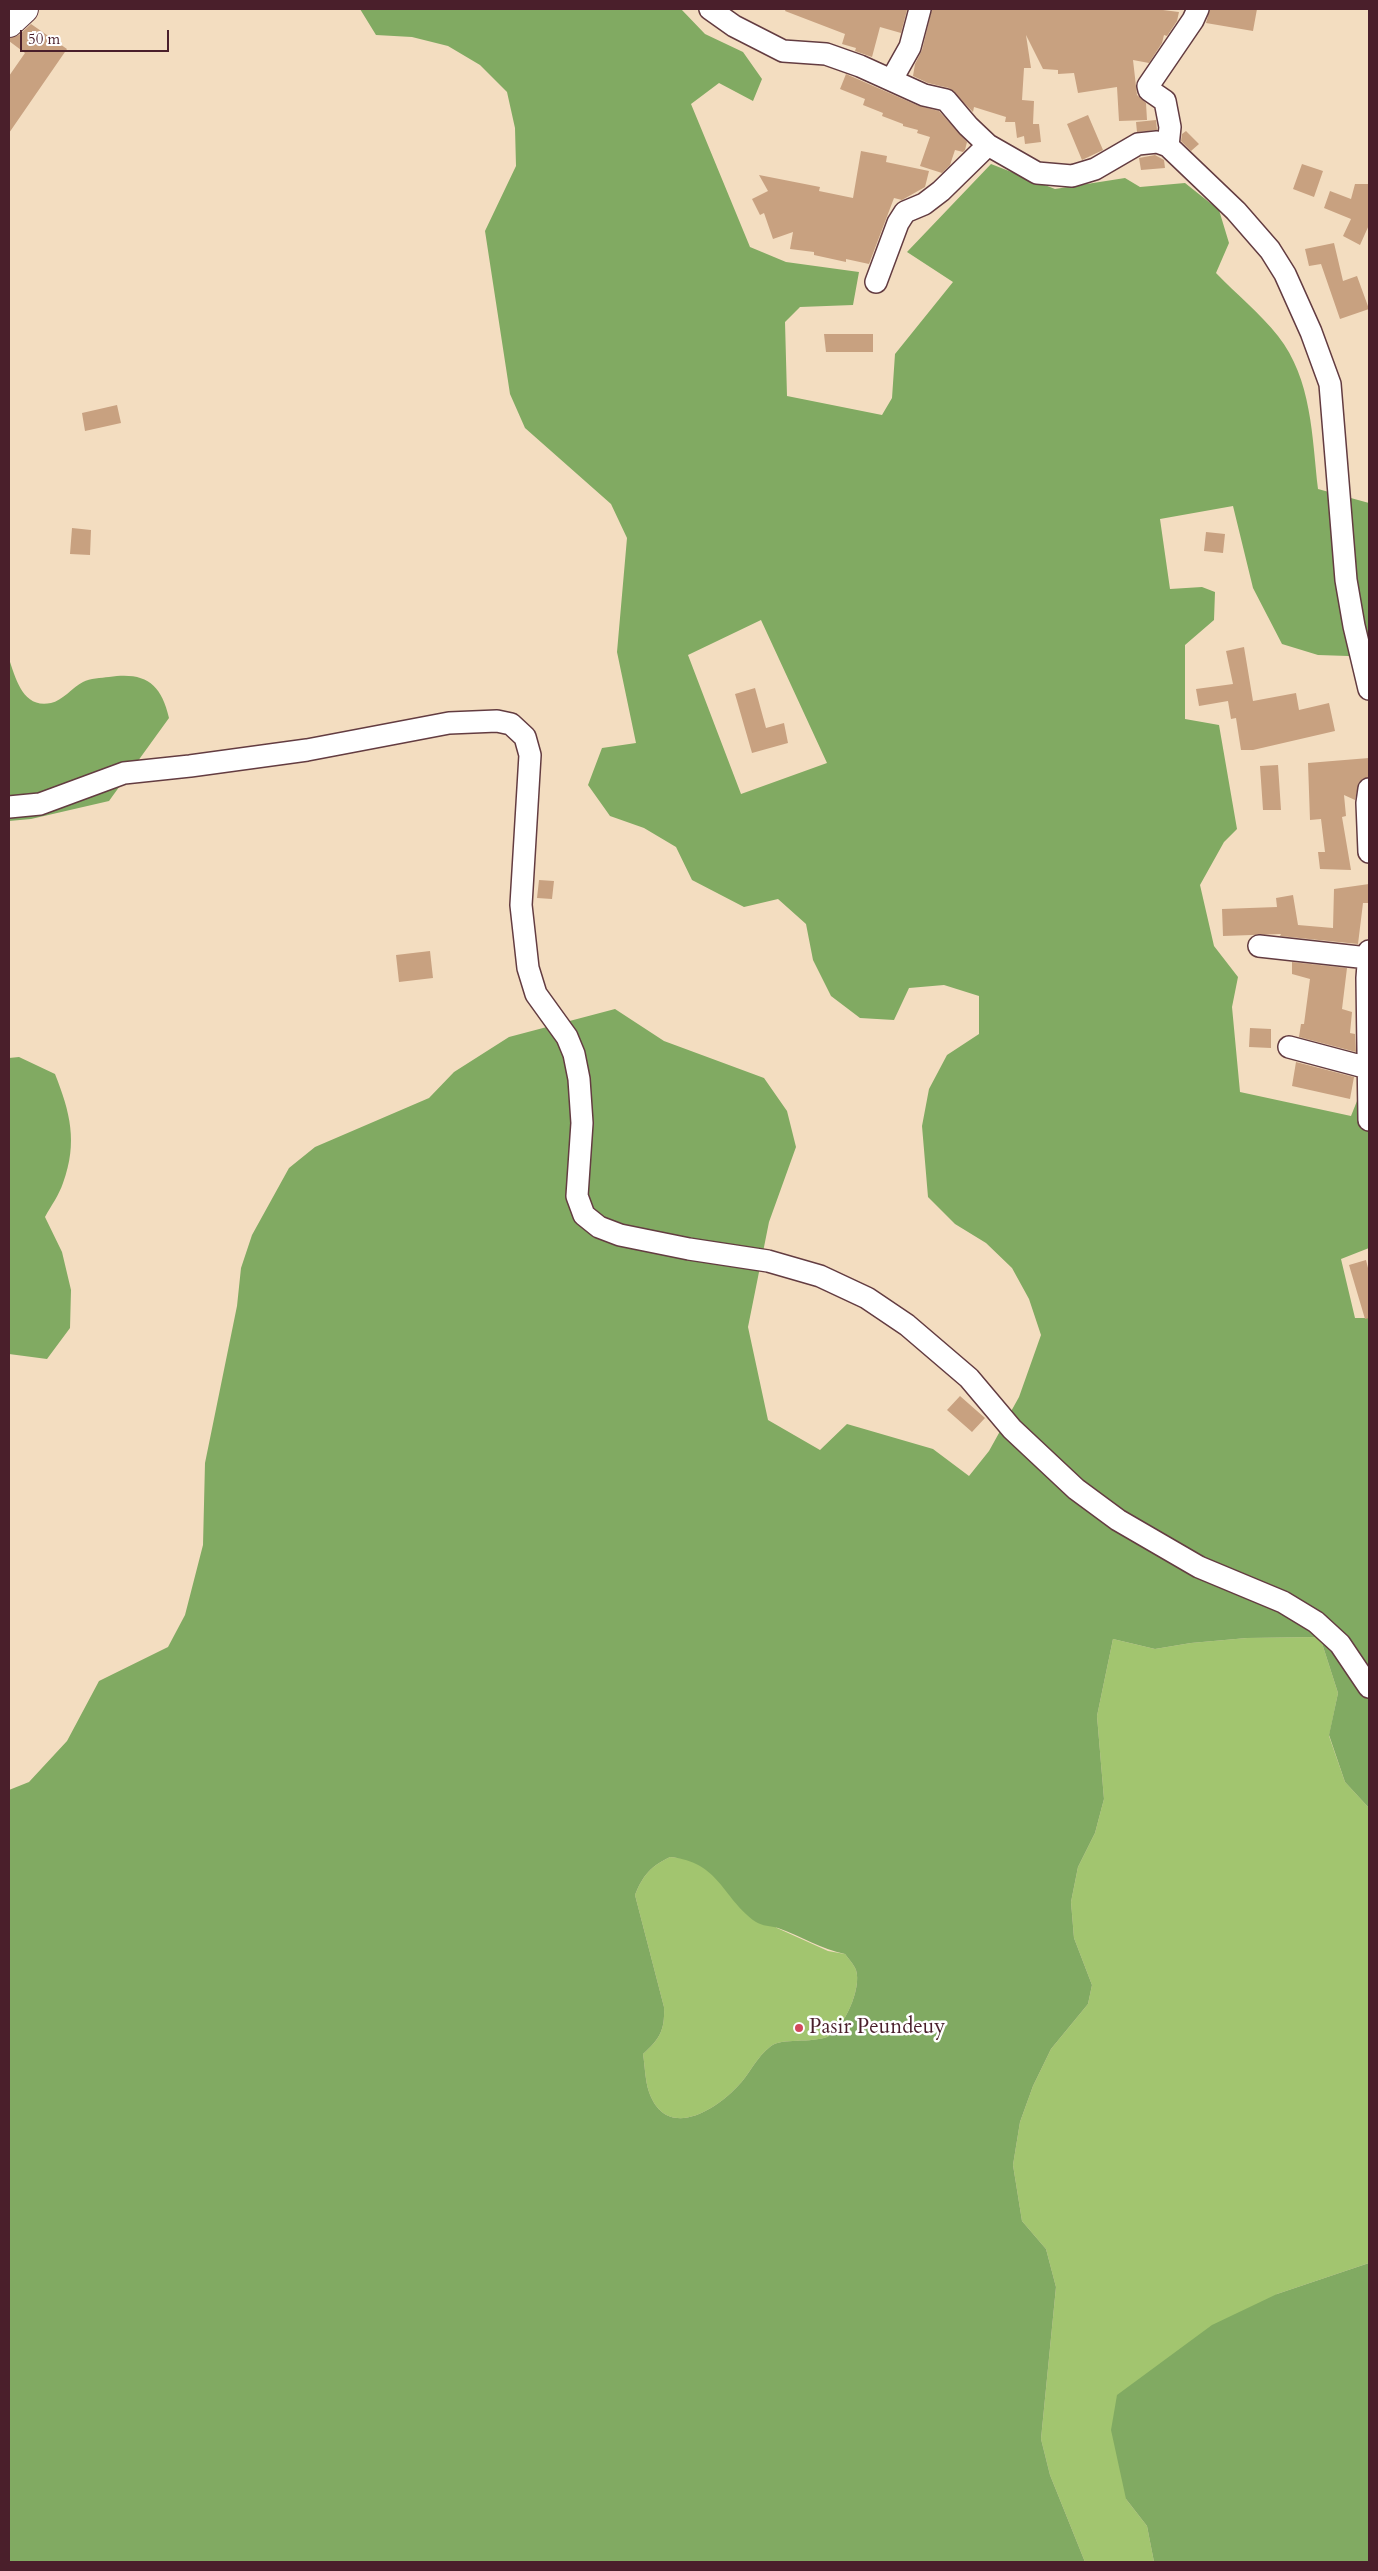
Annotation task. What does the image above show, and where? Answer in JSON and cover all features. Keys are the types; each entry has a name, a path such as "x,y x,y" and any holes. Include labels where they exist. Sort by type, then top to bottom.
{"street":[{"path":"9,23 24,9"},
{"path":"710,9 734,26 783,51 826,54 924,95 946,100 963,121 988,145 1037,172 1072,176 1095,169 1138,144 1157,142 1168,146 1236,211 1270,250 1288,281 1330,384 1346,580 1354,626 1369,689"},
{"path":"892,80 910,47 920,9"},
{"path":"1168,146 1170,127 1165,101 1149,90 1148,86 1194,20 1198,9"},
{"path":"876,282 898,223 905,212 924,204 941,191 988,145"},
{"path":"9,807 40,804 124,773 307,750 449,723 497,721 511,724 525,737 530,755 521,905 528,968 536,994 566,1037 574,1054 579,1080 582,1123 577,1196 584,1215 599,1228 620,1235 689,1250 768,1261 820,1276 867,1298 907,1325 969,1378 1012,1428 1076,1489 1118,1520 1199,1566 1283,1602 1316,1622 1340,1644 1369,1687"},
{"path":"1369,789 1366,803 1369,852"},
{"path":"1259,946 1369,954 1369,1120"},
{"path":"1289,1047 1368,1068"}],"green space":[{"path":"360,9 681,9 705,34 743,52 762,79 753,101 719,83 691,104 750,247 786,262 859,272 853,305 800,307 785,322 787,396 882,415 892,398 895,354 953,282 907,252 991,164 1055,189 1125,178 1140,187 1185,183 1219,210 1229,243 1216,273 1256,311 1278,336 1298,371 1312,429 1318,489 1369,503 1369,661 1348,656 1318,655 1282,644 1253,588 1233,506 1160,519 1170,589 1202,587 1215,592 1214,620 1185,645 1185,719 1219,725 1237,829 1224,842 1200,885 1214,946 1238,977 1232,1007 1240,1092 1351,1116 1369,1071 1369,1248 1341,1259 1355,1318 1369,1318 1369,1808 1345,1782 1329,1735 1338,1693 1320,1637 1247,1638 1191,1643 1155,1649 1113,1639 1097,1716 1104,1799 1095,1833 1078,1867 1071,1902 1074,1938 1092,1985 1088,2004 1051,2049 1033,2086 1020,2122 1013,2165 1022,2221 1046,2249 1056,2287 1041,2439 1050,2475 1085,2562 9,2562 9,1790 29,1782 67,1741 99,1681 168,1647 185,1615 203,1545 205,1463 237,1306 241,1268 252,1235 289,1168 315,1147 429,1098 454,1072 509,1037 615,1009 664,1041 764,1078 787,1111 796,1147 769,1222 748,1327 768,1420 820,1450 847,1424 933,1449 969,1476 989,1451 1019,1397 1041,1335 1029,1299 1012,1268 986,1243 955,1224 928,1197 922,1126 929,1089 947,1055 979,1034 979,996 944,985 909,988 894,1020 860,1018 831,996 813,960 806,924 778,899 744,907 692,880 676,847 644,828 610,816 588,785 602,748 636,743 617,652 627,538 611,504 525,428 510,394 485,231 516,166 515,128 507,92 480,65 448,46 412,37 376,35","holes":["761,620 827,763 741,794 688,655","670,1857 687,1860 710,1873 744,1912 756,1922 778,1928 845,1954 855,1968 857,1978 854,1997 850,2007 840,2026 833,2033 821,2039 782,2042 771,2046 761,2055 742,2082 716,2105 690,2117 678,2118 667,2115 657,2107 649,2092 647,2083 643,2054 654,2044 660,2034 664,2022 664,2007 635,1895 648,1872"]},
{"path":"9,659 22,691 27,697 41,704 55,702 83,682 96,678 132,676 150,682 156,688 166,706 169,718 109,801 31,819 9,821"},
{"path":"19,1057 55,1074 65,1101 70,1127 71,1141 68,1168 59,1192 45,1217 62,1252 71,1290 70,1328 47,1359 9,1354 9,1058"},
{"path":"1320,1637 1338,1693 1329,1736 1345,1782 1369,1808 1369,2263 1277,2294 1126,2499 1147,2526 1154,2562 1085,2562 1050,2475 1041,2439 1056,2287 1046,2249 1022,2221 1013,2165 1020,2122 1033,2086 1051,2049 1088,2004 1092,1985 1074,1938 1071,1902 1078,1867 1095,1833 1104,1799 1097,1716 1113,1639 1155,1649 1191,1643 1247,1638"},
{"path":"670,1857 689,1859 705,1868 777,1928 828,1951 845,1954 856,1970 857,1978 854,1997 850,2007 840,2026 833,2033 821,2039 782,2042 771,2046 761,2055 742,2082 716,2105 690,2117 678,2118 667,2115 657,2107 649,2092 647,2083 643,2054 654,2044 660,2034 664,2022 664,2007 635,1895 648,1872"},
{"path":"1369,2263 1369,2562 1154,2562 1147,2526 1126,2499 1111,2430 1117,2395 1212,2325 1277,2294"}],"building":[{"path":"786,9 907,10 901,33 880,27 872,57 855,51 856,48 842,44 845,34 785,11"},
{"path":"932,9 1155,9 1179,12 1177,21 1167,36 1164,35 1162,43 1149,63 1133,60 1137,95 1146,103 1147,120 1119,121 1117,87 1078,93 1074,73 1058,74 1058,70 1043,69 1026,35 1031,68 1024,68 1022,100 1034,101 1033,124 1039,124 1041,142 1025,144 1024,136 1017,138 1015,122 1005,122 1006,117 974,107 973,112 949,88 928,83 913,76 915,64 922,50"},
{"path":"1210,9 1257,9 1253,31 1206,23"},
{"path":"31,24 67,49 9,133 9,76 25,53 9,41 9,38 19,35"},
{"path":"846,74 919,106 939,111 967,142 965,150 963,152 955,150 950,165 942,173 920,166 930,137 917,133 918,130 903,126 903,124 882,116 883,113 863,105 865,99 840,89"},
{"path":"1088,115 1103,150 1082,160 1067,124"},
{"path":"1156,120 1157,130 1137,132 1136,122"},
{"path":"1186,131 1199,144 1191,151 1181,141 1182,134"},
{"path":"861,151 887,156 886,162 929,171 925,187 902,200 894,198 869,264 846,259 846,262 814,255 814,252 790,249 793,232 773,239 764,213 760,215 752,199 768,191 759,175 820,187 819,191 853,198"},
{"path":"1155,155 1164,160 1165,168 1141,170 1139,158"},
{"path":"1302,164 1323,171 1314,197 1293,189"},
{"path":"1355,184 1369,184 1369,225 1360,245 1343,236 1351,219 1324,208 1330,191 1351,199"},
{"path":"1334,243 1343,281 1357,276 1369,309 1340,319 1321,264 1309,266 1305,249"},
{"path":"824,334 873,334 873,352 826,352"},
{"path":"117,405 121,423 85,431 82,413"},
{"path":"72,528 91,530 90,555 70,554"},
{"path":"1206,532 1225,534 1223,553 1204,551"},
{"path":"1244,647 1253,701 1296,693 1299,710 1329,703 1335,731 1253,750 1241,750 1236,718 1231,719 1228,701 1199,706 1196,689 1233,684 1226,651"},
{"path":"755,688 766,728 784,723 788,743 752,753 735,694"},
{"path":"1369,758 1369,777 1359,782 1355,800 1344,795 1346,816 1342,817 1351,870 1320,869 1318,852 1325,852 1321,819 1310,820 1308,763"},
{"path":"1278,765 1281,810 1263,810 1260,766"},
{"path":"539,880 554,881 552,899 537,898"},
{"path":"1369,884 1369,903 1363,903 1358,944 1280,936 1281,934 1223,936 1222,909 1277,907 1276,898 1293,895 1298,925 1333,928 1334,889"},
{"path":"430,951 433,978 399,982 396,955"},
{"path":"1292,962 1347,968 1342,1009 1352,1012 1350,1033 1355,1034 1356,1052 1299,1037 1301,1024 1304,1024 1310,979 1292,974"},
{"path":"1250,1028 1271,1029 1271,1048 1249,1047"},
{"path":"1296,1062 1354,1077 1350,1099 1292,1086"},
{"path":"1366,1260 1369,1272 1369,1318 1365,1319 1349,1265"},
{"path":"960,1396 985,1418 972,1432 947,1410"}],"place":[{"name":"Pasir Peundeuy","path":"799,2028"}]}
